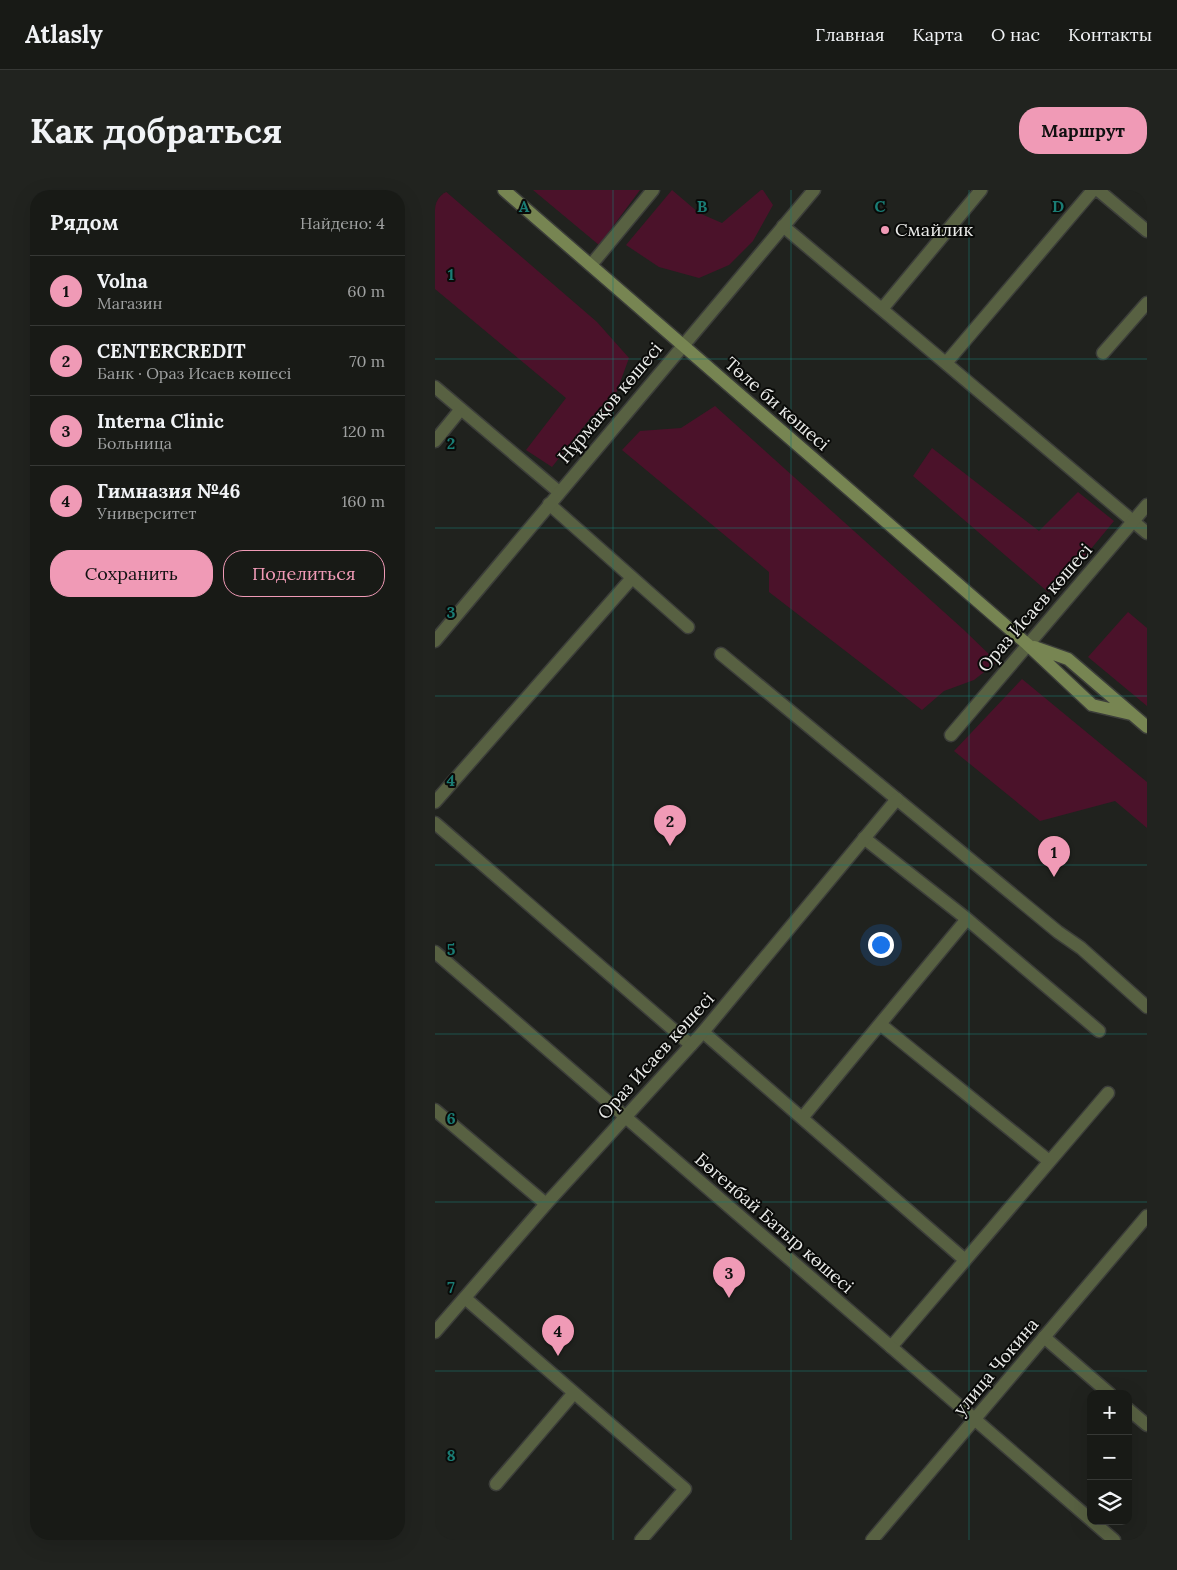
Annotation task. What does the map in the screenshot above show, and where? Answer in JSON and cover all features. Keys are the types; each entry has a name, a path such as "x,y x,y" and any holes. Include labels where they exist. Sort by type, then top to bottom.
{"main road":[{"name":"Төле би көшесі","path":"504,190 1027,644 1092,705 1131,714"},
{"name":"Төле би көшесі","path":"1027,644 1068,659 1147,727"}],"street":[{"path":"591,265 653,190"},
{"name":"Нұрмақов көшесі","path":"435,640 814,190"},
{"path":"882,309 981,190"},
{"path":"946,364 1093,190"},
{"path":"1098,190 1147,231"},
{"path":"783,226 1147,533"},
{"path":"1103,353 1147,303"},
{"path":"435,387 559,492"},
{"path":"435,441 461,410"},
{"path":"549,504 688,627"},
{"name":"Ораз Исаев көшесі","path":"951,735 1147,505"},
{"path":"435,802 632,578"},
{"path":"721,654 1081,948 1147,1007"},
{"name":"Ораз Исаев көшесі","path":"435,1332 546,1204 703,1032 897,799"},
{"path":"435,823 691,1045"},
{"path":"864,838 967,919 1099,1031"},
{"path":"802,1118 967,919"},
{"name":"Бөгенбай Батыр көшесі","path":"435,952 1087,1518"},
{"path":"880,1024 1049,1161"},
{"path":"703,1032 965,1260"},
{"path":"891,1348 1108,1092"},
{"path":"435,1110 546,1204"},
{"name":"улица Чокина","path":"872,1540 1147,1216"},
{"path":"465,1298 573,1394 685,1489 641,1540"},
{"path":"1044,1337 1105,1390"},
{"path":"496,1484 573,1394"},
{"path":"1132,1413 1147,1425"},
{"name":"Бөгенбай Батыр көшесі","path":"1096,1525 1113,1540"}],"shaded area":[{"path":"435,190 444,190 597,322 629,358 610,410 592,416 552,467 526,450 566,398 435,289"},
{"path":"533,190 640,190 599,245"},
{"path":"672,190 699,213 722,223 761,190 763,190 773,205 753,241 729,265 699,278 659,267 626,245"},
{"path":"715,406 964,630 997,662 974,680 944,691 922,710 769,592 769,572 622,450 640,431 681,428"},
{"path":"932,448 1039,531 1078,492 1114,521 1057,590 1048,592 913,476"},
{"path":"1128,612 1147,628 1147,706 1088,657"},
{"path":"1022,679 1147,782 1147,828 1115,801 1040,821 954,751"}],"place":[{"name":"Смайлик","path":"885,230"},
{"name":"CENTERCREDIT","path":"670,846"},
{"name":"Volna","path":"1054,877"},
{"name":"Interna Clinic","path":"729,1298"},
{"name":"Гимназия №46","path":"558,1356"}]}
